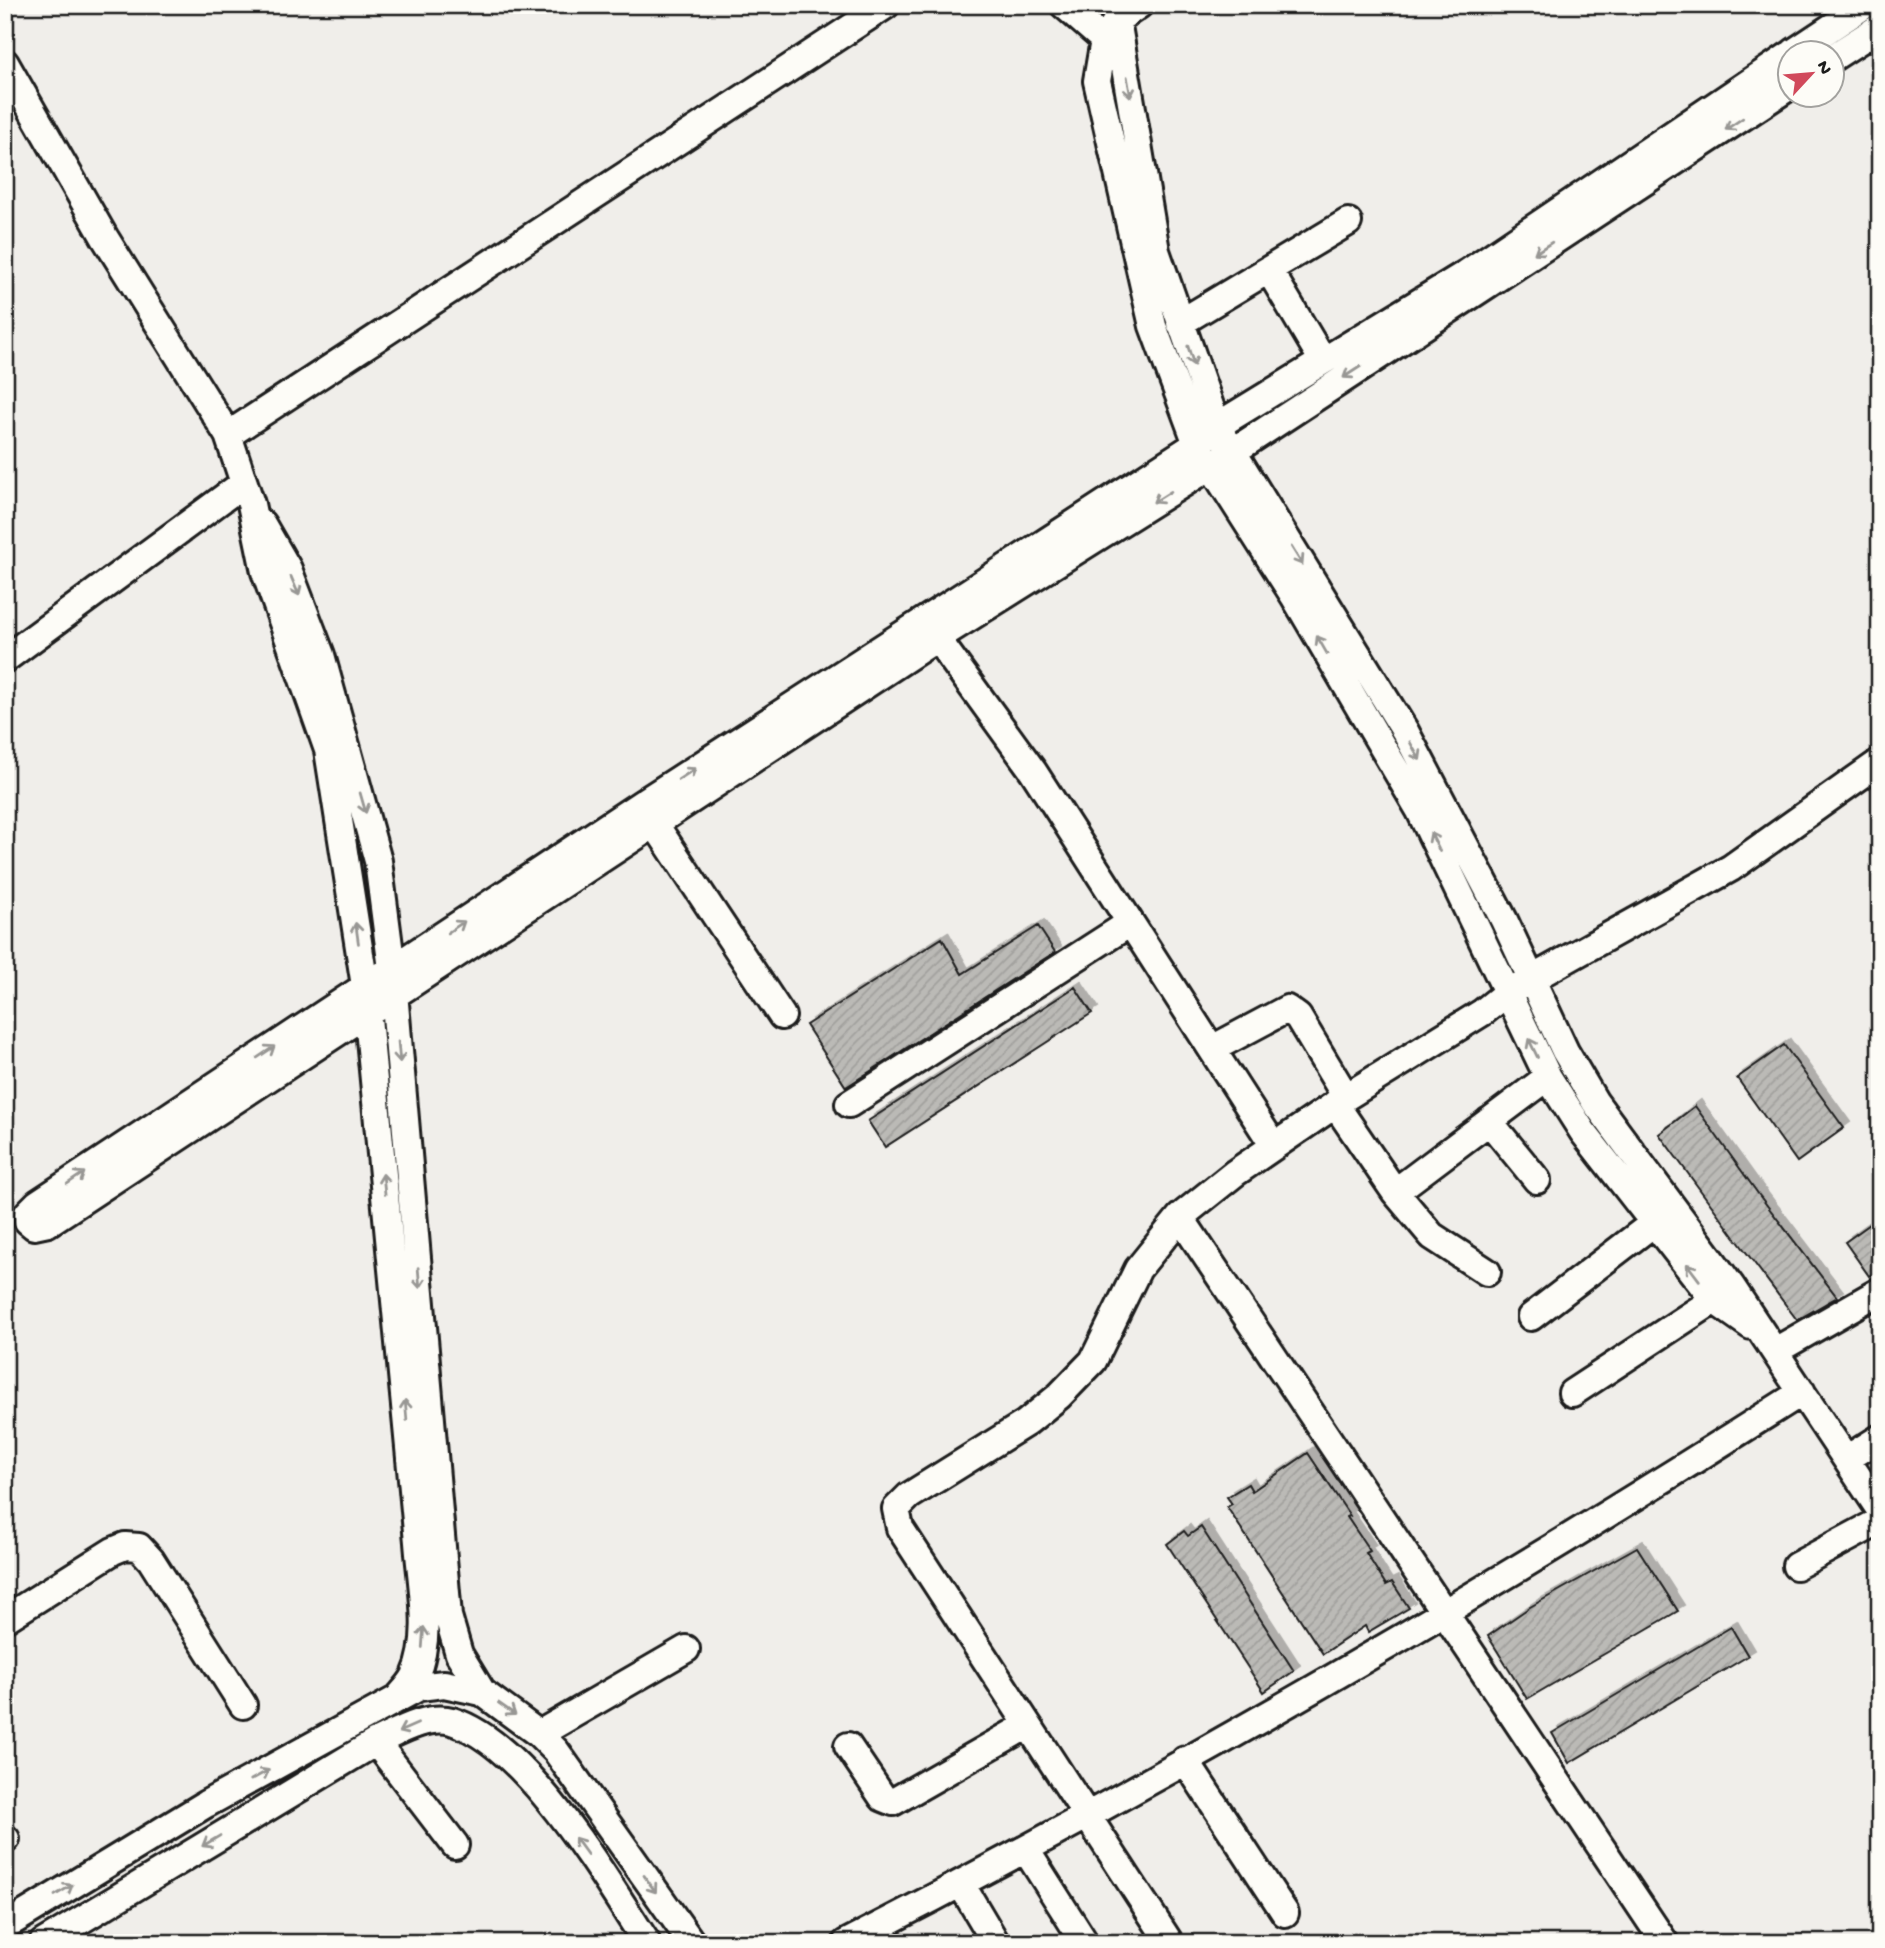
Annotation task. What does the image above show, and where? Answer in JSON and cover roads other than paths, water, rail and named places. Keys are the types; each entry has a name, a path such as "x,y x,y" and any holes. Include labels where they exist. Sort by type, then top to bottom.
{"street":[{"path":"228,435 886,5"},
{"path":"1064,5 1111,30"},
{"path":"1139,5 1111,30 1097,81 1153,326 1197,444 1294,596 1420,811 1548,1077 1583,1132 1714,1300 1768,1342"},
{"path":"1815,38 1859,7 1877,34 1846,51"},
{"path":"1111,30 1156,251 1217,426 1405,731 1535,985 1565,1051 1595,1102 1731,1286 1880,1510"},
{"path":"5,63 105,238 228,435 248,494 265,572 328,750 368,1013 424,1621 421,1656 415,1677 398,1698"},
{"path":"648,814 395,996 48,1223 34,1226 28,1221 28,1213 38,1203 365,986 648,814 930,629 1197,444 1217,426 1467,273 1776,65"},
{"path":"930,629 1211,466 1776,95"},
{"path":"1180,323 1348,222"},
{"path":"1269,270 1323,361"},
{"path":"5,659 248,494"},
{"path":"248,494 288,569 321,655 378,861 395,996 448,1616 459,1654 482,1692 539,1734 556,1751 692,1943"},
{"path":"930,629 1032,771 1274,1146"},
{"path":"1535,985 1731,868 1880,762"},
{"path":"1170,1943 1026,1726 900,1528 896,1509 909,1496 1026,1423 1068,1387 1093,1361 1138,1269 1180,1217 1274,1146 1483,1012 1771,860 1880,781"},
{"path":"648,814 782,1016"},
{"path":"849,1104 1130,923"},
{"path":"1212,1049 1280,1010 1287,1009 1298,1017 1341,1101 1395,1192 1432,1236 1487,1272"},
{"path":"1395,1192 1548,1077"},
{"path":"1489,1121 1537,1180"},
{"path":"1180,1217 1446,1611 1665,1943"},
{"path":"1531,1317 1655,1222"},
{"path":"1768,1342 1880,1291"},
{"path":"1572,1393 1714,1300"},
{"path":"846,1943 1087,1817 1446,1611 1646,1491 1802,1392"},
{"path":"1847,1458 1880,1438"},
{"path":"1796,1566 1880,1521"},
{"path":"5,1619 113,1552 125,1546 139,1547 243,1705"},
{"path":"539,1734 686,1649"},
{"path":"5,1926 206,1804 419,1687 444,1684 482,1692"},
{"path":"43,1943 376,1742 424,1721 451,1721 496,1745 539,1788 646,1943"},
{"path":"849,1746 883,1798 893,1802 1026,1726"},
{"path":"376,1742 455,1845"},
{"path":"1185,1760 1285,1913"},
{"path":"1026,1850 1085,1943"},
{"path":"961,1884 996,1943"}]}
